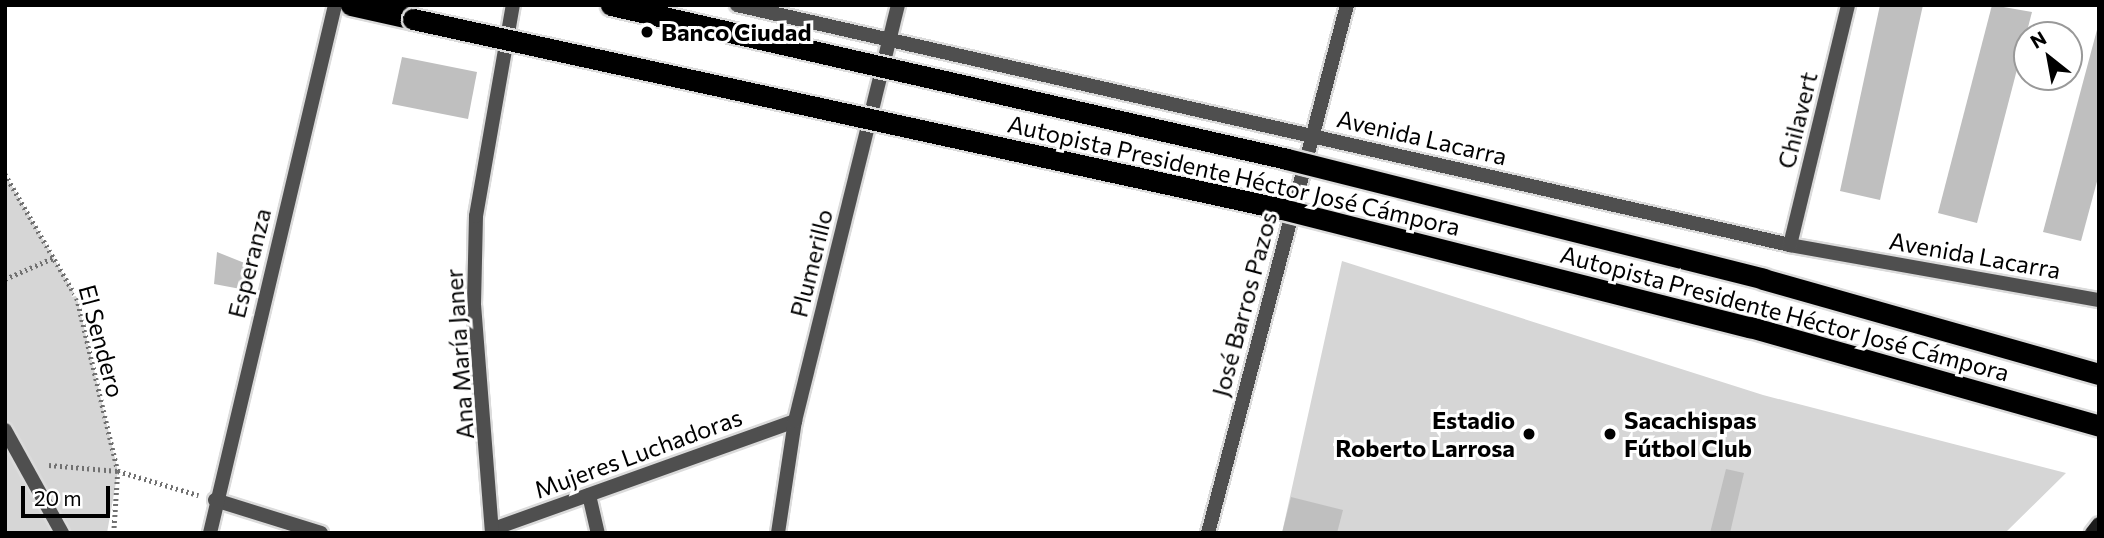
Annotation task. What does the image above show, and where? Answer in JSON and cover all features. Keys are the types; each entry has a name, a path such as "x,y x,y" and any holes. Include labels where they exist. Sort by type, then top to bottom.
{"highway":[{"name":"Autopista Presidente Héctor José Cámpora","path":"351,5 1282,209 1751,327 2099,426"},
{"name":"Autopista Presidente Héctor José Cámpora","path":"611,5 1287,159 1763,279 2099,374"}],"main road":[{"path":"2092,533 2099,524"}],"street":[{"name":"Esperanza","path":"210,533 215,500 335,5"},
{"name":"Ana María Janer","path":"494,530 474,304 475,241 513,5"},
{"name":"Avenida Lacarra","path":"737,5 1790,245 2099,300"},
{"name":"Plumerillo","path":"778,533 795,421 898,5"},
{"name":"José Barros Pazos","path":"1208,533 1346,5"},
{"name":"Chilavert","path":"1790,245 1849,5"},
{"name":"Mujeres Luchadoras","path":"494,530 795,421"},
{"path":"5,430 26,463 62,533"},
{"path":"589,495 598,533"},
{"path":"215,500 321,533"}],"path":[{"name":"El Sendero","path":"5,174 56,257 77,298 118,471 114,533"},
{"path":"5,279 56,257"},
{"path":"26,463 118,471 215,500"}],"shaded area":[{"path":"5,174 77,298 118,471 107,533 5,533"},
{"name":"Sacachispas Fútbol Club","path":"1342,261 1763,395 2066,473 2005,533 1282,533"}],"building":[{"path":"1880,5 1923,5 1880,200 1840,191"},
{"path":"1992,5 2032,12 2030,21 2013,21 2013,85 1977,223 1938,213"},
{"path":"2098,26 2099,174 2081,241 2043,232 2081,91 2083,91"},
{"path":"402,57 477,72 468,119 392,104"},
{"path":"217,252 247,264 246,290 214,284"},
{"path":"1726,469 1744,473 1730,533 1710,533"},
{"path":"1291,497 1343,510 1337,533 1282,533"}],"place":[{"name":"Banco Ciudad","path":"647,32"},
{"name":"Estadio Roberto Larrosa","path":"1529,434"},
{"name":"Sacachispas Fútbol Club","path":"1610,434"}]}
